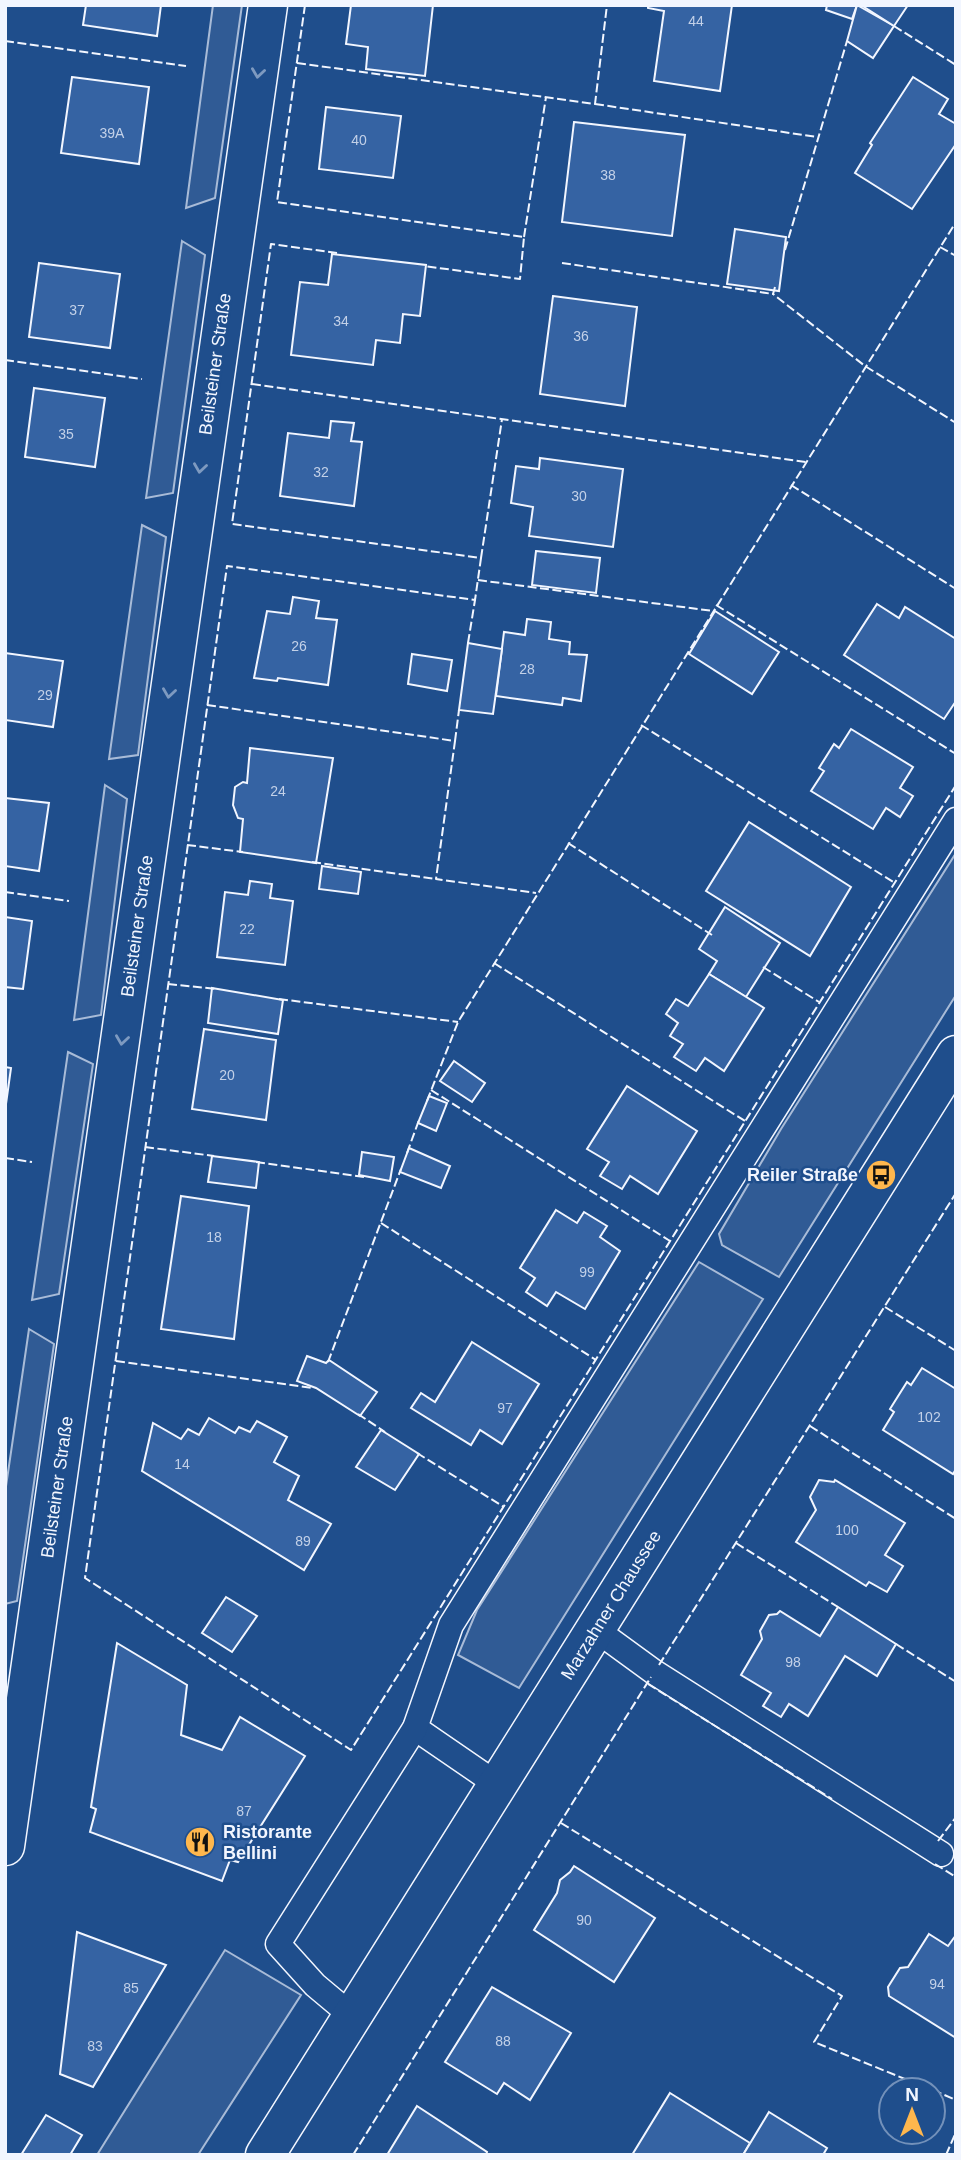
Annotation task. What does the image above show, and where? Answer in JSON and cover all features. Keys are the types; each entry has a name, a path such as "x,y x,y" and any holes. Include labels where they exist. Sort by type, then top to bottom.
{"street":[{"name":"Beilsteiner Straße","path":"5,1846 268,5"},
{"name":"Marzahner Chaussee","path":"265,2155 956,1055"}],"lane":[{"path":"352,2016 315,1985 278,1944 415,1728 451,1625 956,820"},
{"path":"595,1629 654,1672 941,1854"},
{"path":"415,1728 498,1785"}],"shaded area":[{"path":"213,5 242,5 215,198 186,208"},
{"path":"182,241 205,255 173,493 146,498"},
{"path":"142,525 166,537 138,755 109,759"},
{"path":"105,785 127,799 101,1015 74,1020"},
{"path":"956,853 956,995 779,1277 722,1245 719,1234 781,1129"},
{"path":"68,1052 93,1064 59,1294 32,1300"},
{"path":"699,1262 763,1299 519,1688 458,1655 477,1610"},
{"path":"29,1329 54,1344 17,1601 5,1604 5,1493"},
{"path":"225,1950 301,1995 198,2155 97,2155"}],"building":[{"path":"86,5 161,5 157,36 83,25"},
{"path":"351,5 433,5 425,76 366,69 368,47 346,44"},
{"path":"648,5 732,5 720,91 654,81 664,11 648,8"},
{"path":"827,5 857,5 852,19 826,10"},
{"path":"857,5 894,26 873,58 847,41"},
{"path":"861,5 908,5 894,26"},
{"path":"72,77 149,87 139,164 61,153"},
{"path":"913,77 948,99 939,114 956,124 956,144 912,209 855,173 872,145 870,143"},
{"path":"326,107 401,116 393,178 319,169"},
{"path":"574,122 685,135 672,236 562,222"},
{"path":"735,229 786,237 779,291 727,284"},
{"path":"332,254 426,265 420,316 403,314 400,343 376,340 373,365 291,355 300,282 328,285"},
{"path":"39,263 120,274 110,348 29,337"},
{"path":"553,296 637,307 625,406 540,394"},
{"path":"34,388 105,398 95,467 25,457"},
{"path":"331,421 354,423 351,441 362,442 354,506 280,496 288,433 329,438"},
{"path":"540,458 623,469 613,547 529,536 533,507 511,503 516,466 539,469"},
{"path":"536,551 600,558 596,593 532,585"},
{"path":"293,597 319,601 316,618 337,620 328,685 278,678 277,681 254,678 267,611 290,614"},
{"path":"877,604 899,618 905,607 956,639 956,701 944,719 844,655"},
{"path":"715,611 779,652 752,694 689,654"},
{"path":"527,619 551,622 549,639 570,642 569,654 587,655 581,701 563,698 562,705 496,696 504,632 525,635"},
{"path":"468,643 502,649 493,714 459,710"},
{"path":"5,653 63,661 53,727 5,720"},
{"path":"412,654 452,660 447,691 408,684"},
{"path":"851,729 913,767 900,788 913,796 900,817 886,808 873,829 811,791 824,771 819,768 834,744 839,748"},
{"path":"250,748 333,758 316,863 240,852 243,819 238,818 233,805 235,787 243,782 247,783"},
{"path":"5,798 49,803 39,871 5,866"},
{"path":"749,822 851,887 810,956 706,891"},
{"path":"322,866 361,872 358,894 319,889"},
{"path":"250,881 272,884 270,898 293,901 285,965 217,957 225,892 248,895"},
{"path":"725,907 780,943 746,997 709,974 717,961 699,949"},
{"path":"5,917 32,921 23,989 5,987"},
{"path":"709,974 764,1008 724,1071 705,1058 696,1071 674,1057 683,1044 670,1036 678,1023 666,1014 676,999 688,1006"},
{"path":"212,988 283,1000 278,1034 208,1023"},
{"path":"204,1029 276,1040 266,1120 192,1109"},
{"path":"454,1061 485,1083 472,1102 440,1081"},
{"path":"5,1067 11,1068 5,1111"},
{"path":"627,1086 697,1131 658,1194 630,1176 622,1189 600,1176 609,1162 587,1149"},
{"path":"429,1096 447,1103 436,1131 418,1123"},
{"path":"409,1148 450,1166 441,1188 400,1172"},
{"path":"362,1152 394,1157 390,1181 359,1175"},
{"path":"212,1156 259,1162 256,1188 208,1182"},
{"path":"181,1196 249,1206 234,1339 161,1329"},
{"path":"556,1210 577,1223 584,1212 607,1226 600,1237 620,1251 585,1309 556,1292 547,1306 526,1292 535,1278 520,1268"},
{"path":"472,1342 539,1384 502,1444 480,1430 471,1445 411,1408 421,1393 435,1402"},
{"path":"307,1356 326,1363 329,1360 377,1392 360,1416 316,1388 297,1381"},
{"path":"922,1368 956,1389 956,1469 953,1474 883,1430 894,1412 890,1409 907,1382 911,1385"},
{"path":"209,1418 235,1433 239,1427 250,1432 257,1421 287,1437 274,1462 299,1476 288,1500 331,1524 304,1570 142,1471 153,1423 181,1439 188,1429 199,1435"},
{"path":"381,1430 419,1454 395,1490 356,1467"},
{"path":"819,1480 835,1480 905,1523 885,1555 903,1566 887,1592 869,1582 866,1586 796,1542 816,1510 810,1497"},
{"path":"226,1597 257,1616 232,1652 202,1633"},
{"path":"838,1607 896,1644 877,1676 845,1656 808,1716 789,1704 781,1717 763,1706 771,1693 741,1675 762,1639 760,1631 769,1615 780,1611 820,1636"},
{"path":"117,1643 187,1685 181,1735 222,1750 240,1717 305,1756 238,1862 230,1860 222,1881 90,1832 96,1809 91,1807"},
{"path":"574,1866 655,1918 614,1982 534,1930 557,1893 560,1880"},
{"path":"77,1932 166,1965 93,2087 60,2074"},
{"path":"929,1934 948,1946 956,1935 956,2038 889,1996 888,1987 900,1968 908,1967"},
{"path":"492,1987 571,2033 530,2100 504,2083 497,2094 445,2062"},
{"path":"670,2093 750,2143 743,2155 632,2155"},
{"path":"417,2106 487,2152 486,2155 387,2155"},
{"path":"769,2112 827,2148 823,2155 743,2155"},
{"path":"46,2115 82,2135 70,2155 21,2155"}],"fence":[{"path":"305,5 277,202 524,237 520,279 424,266"},
{"path":"297,63 595,104 607,5"},
{"path":"894,26 956,65"},
{"path":"5,41 186,66"},
{"path":"785,250 847,41"},
{"path":"524,237 546,97"},
{"path":"595,104 817,137"},
{"path":"427,1101 458,1022 956,222"},
{"path":"337,253 271,244 232,524 481,558 475,600 227,566 85,1578 351,1750 956,785"},
{"path":"940,247 956,256"},
{"path":"562,263 773,294"},
{"path":"775,287 773,294 865,366 956,423"},
{"path":"5,360 142,379"},
{"path":"252,384 806,462"},
{"path":"481,558 502,419"},
{"path":"791,485 956,589"},
{"path":"478,580 713,611"},
{"path":"468,643 475,600"},
{"path":"716,605 956,754"},
{"path":"207,705 455,741 436,879 536,893"},
{"path":"455,741 459,710"},
{"path":"641,725 895,883"},
{"path":"568,843 712,935"},
{"path":"187,845 243,852"},
{"path":"312,862 436,879"},
{"path":"5,892 69,901"},
{"path":"494,963 745,1121"},
{"path":"763,967 819,1002"},
{"path":"168,984 217,989"},
{"path":"279,999 458,1022"},
{"path":"431,1090 670,1241"},
{"path":"407,1153 419,1120"},
{"path":"145,1147 214,1156"},
{"path":"5,1158 32,1162"},
{"path":"256,1162 364,1177"},
{"path":"328,1362 401,1169"},
{"path":"659,1665 956,1193"},
{"path":"381,1223 596,1360"},
{"path":"885,1307 956,1351"},
{"path":"116,1361 313,1388"},
{"path":"358,1414 385,1432"},
{"path":"810,1426 956,1519"},
{"path":"417,1453 504,1507"},
{"path":"736,1543 838,1607"},
{"path":"896,1644 956,1682"},
{"path":"353,2155 651,1677"},
{"path":"648,1684 832,1799"},
{"path":"938,1841 956,1817"},
{"path":"561,1823 842,1996 814,2042 898,2076"},
{"path":"935,1864 956,1877"},
{"path":"947,2096 956,2100"},
{"path":"946,2155 956,2132"}],"place":[{"name":"Reiler Straße","path":"881,1175"},
{"name":"Ristorante Bellini","path":"200,1842"}]}
